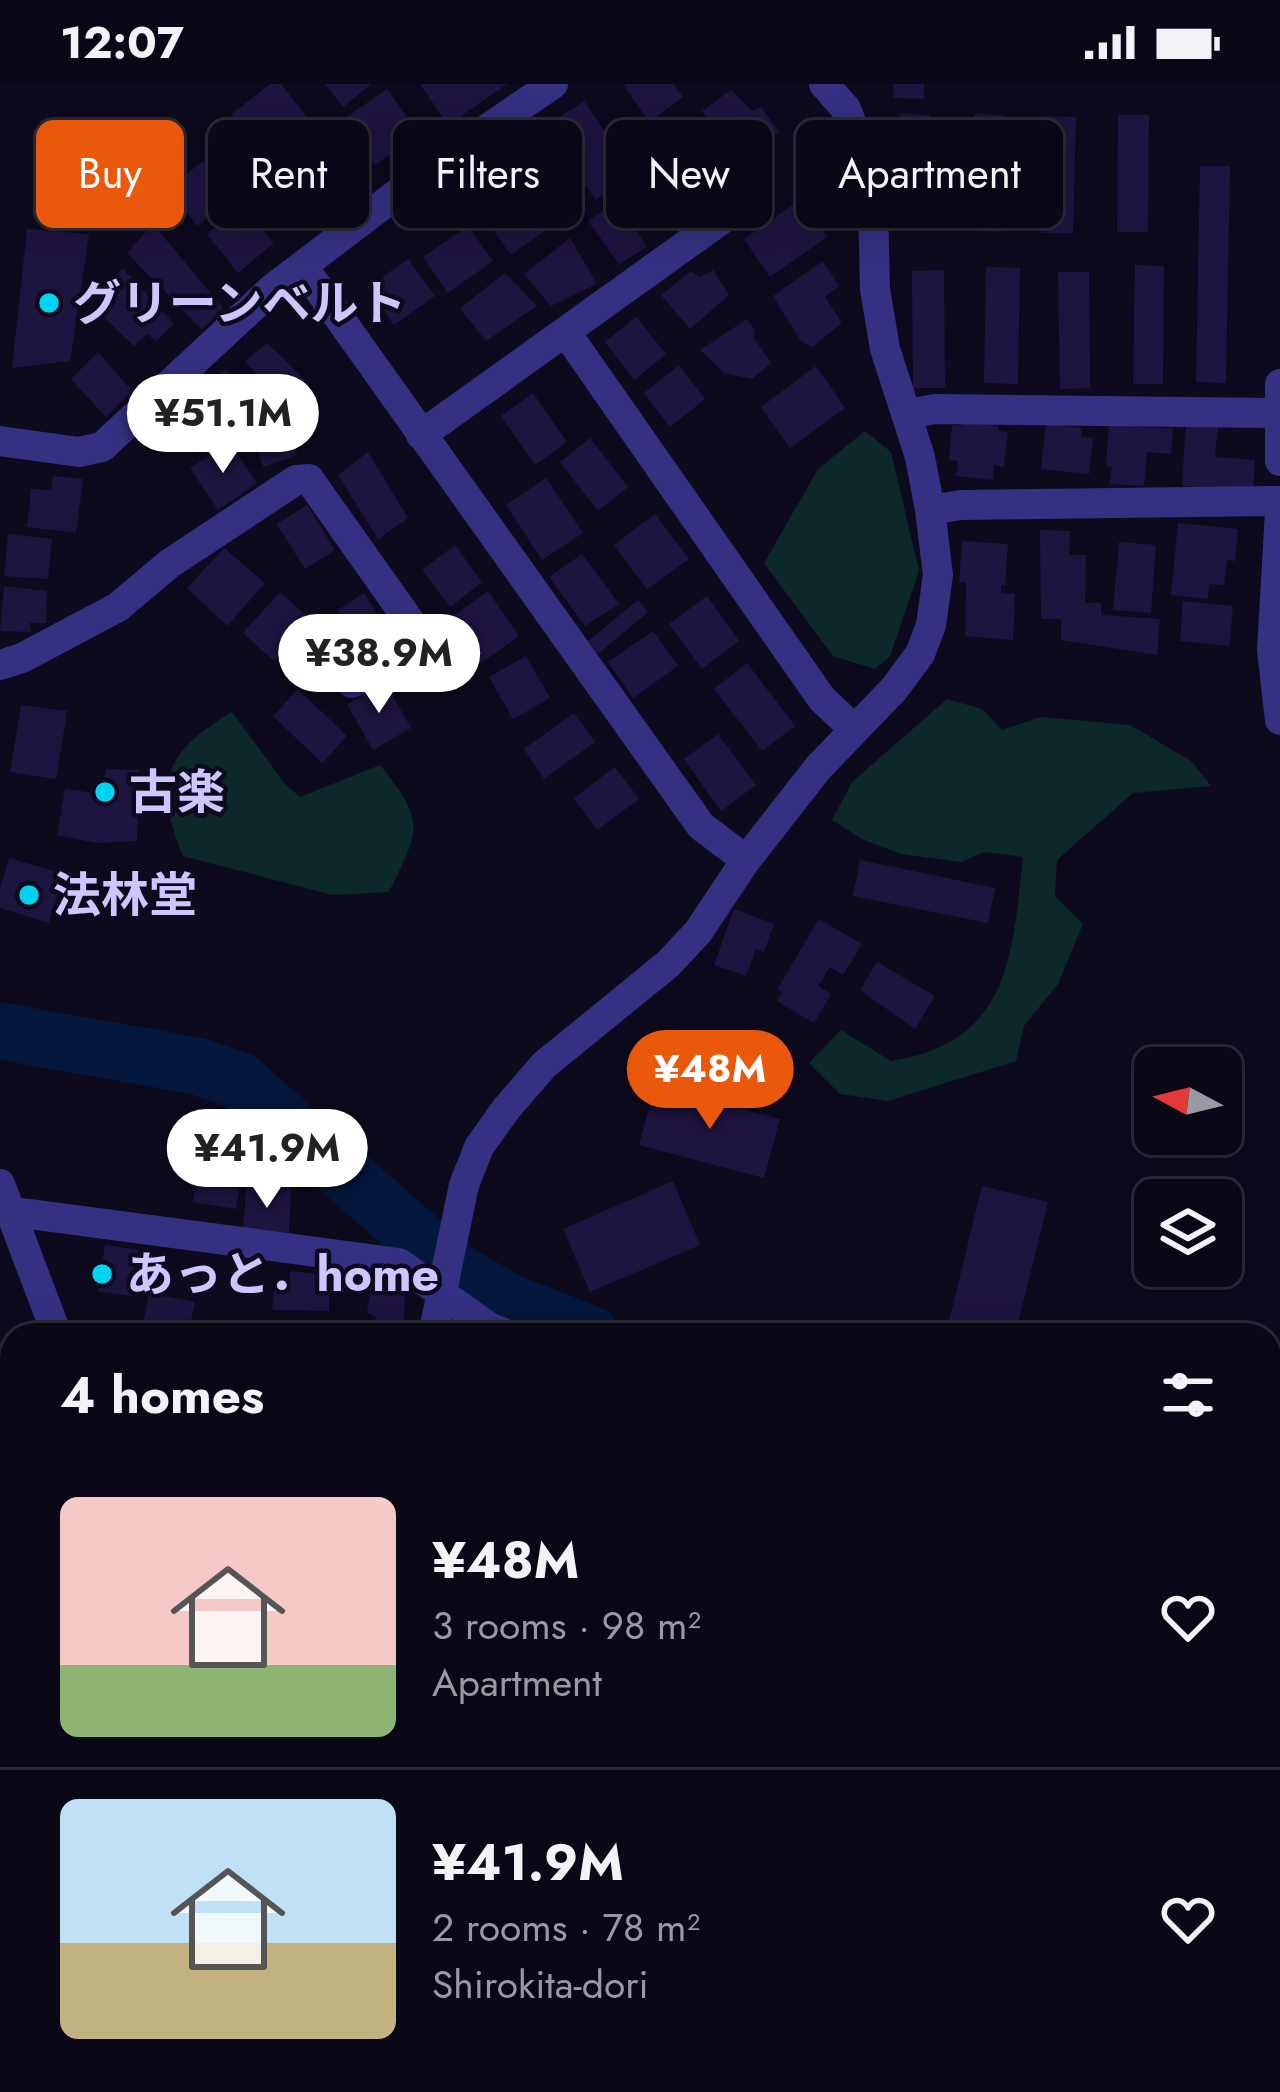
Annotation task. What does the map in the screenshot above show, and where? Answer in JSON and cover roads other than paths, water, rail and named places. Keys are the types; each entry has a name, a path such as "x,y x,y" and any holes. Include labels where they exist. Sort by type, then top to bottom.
{"street":[{"path":"0,441 80,452 102,447 272,289 440,161 553,84"},
{"path":"435,1323 464,1186 479,1147 506,1108 544,1065 668,964 698,932 746,860 854,728 907,672 931,625 938,574 931,510 885,350 875,289 874,202 863,152 846,109 824,84"},
{"path":"422,435 711,228"},
{"path":"303,267 701,826 746,860"},
{"path":"567,334 822,699 854,728"},
{"path":"1280,384 1280,460"},
{"path":"907,414 935,409 1280,413"},
{"path":"0,665 118,607 169,564 296,480 309,479 420,636 352,683"},
{"path":"931,510 961,505 1280,501"},
{"path":"1280,511 1272,650 1280,720"},
{"path":"2,1201 399,1264 442,1287 484,1323"},
{"path":"2,1201 52,1323"}],"waterway":[{"path":"0,1031 197,1066 240,1081 456,1272 511,1303 562,1323"}],"place":[{"name":"グリーンベルト","path":"49,303"},
{"name":"古楽","path":"105,792"},
{"name":"法林堂","path":"29,895"},
{"name":"あっと．home","path":"102,1274"}]}
